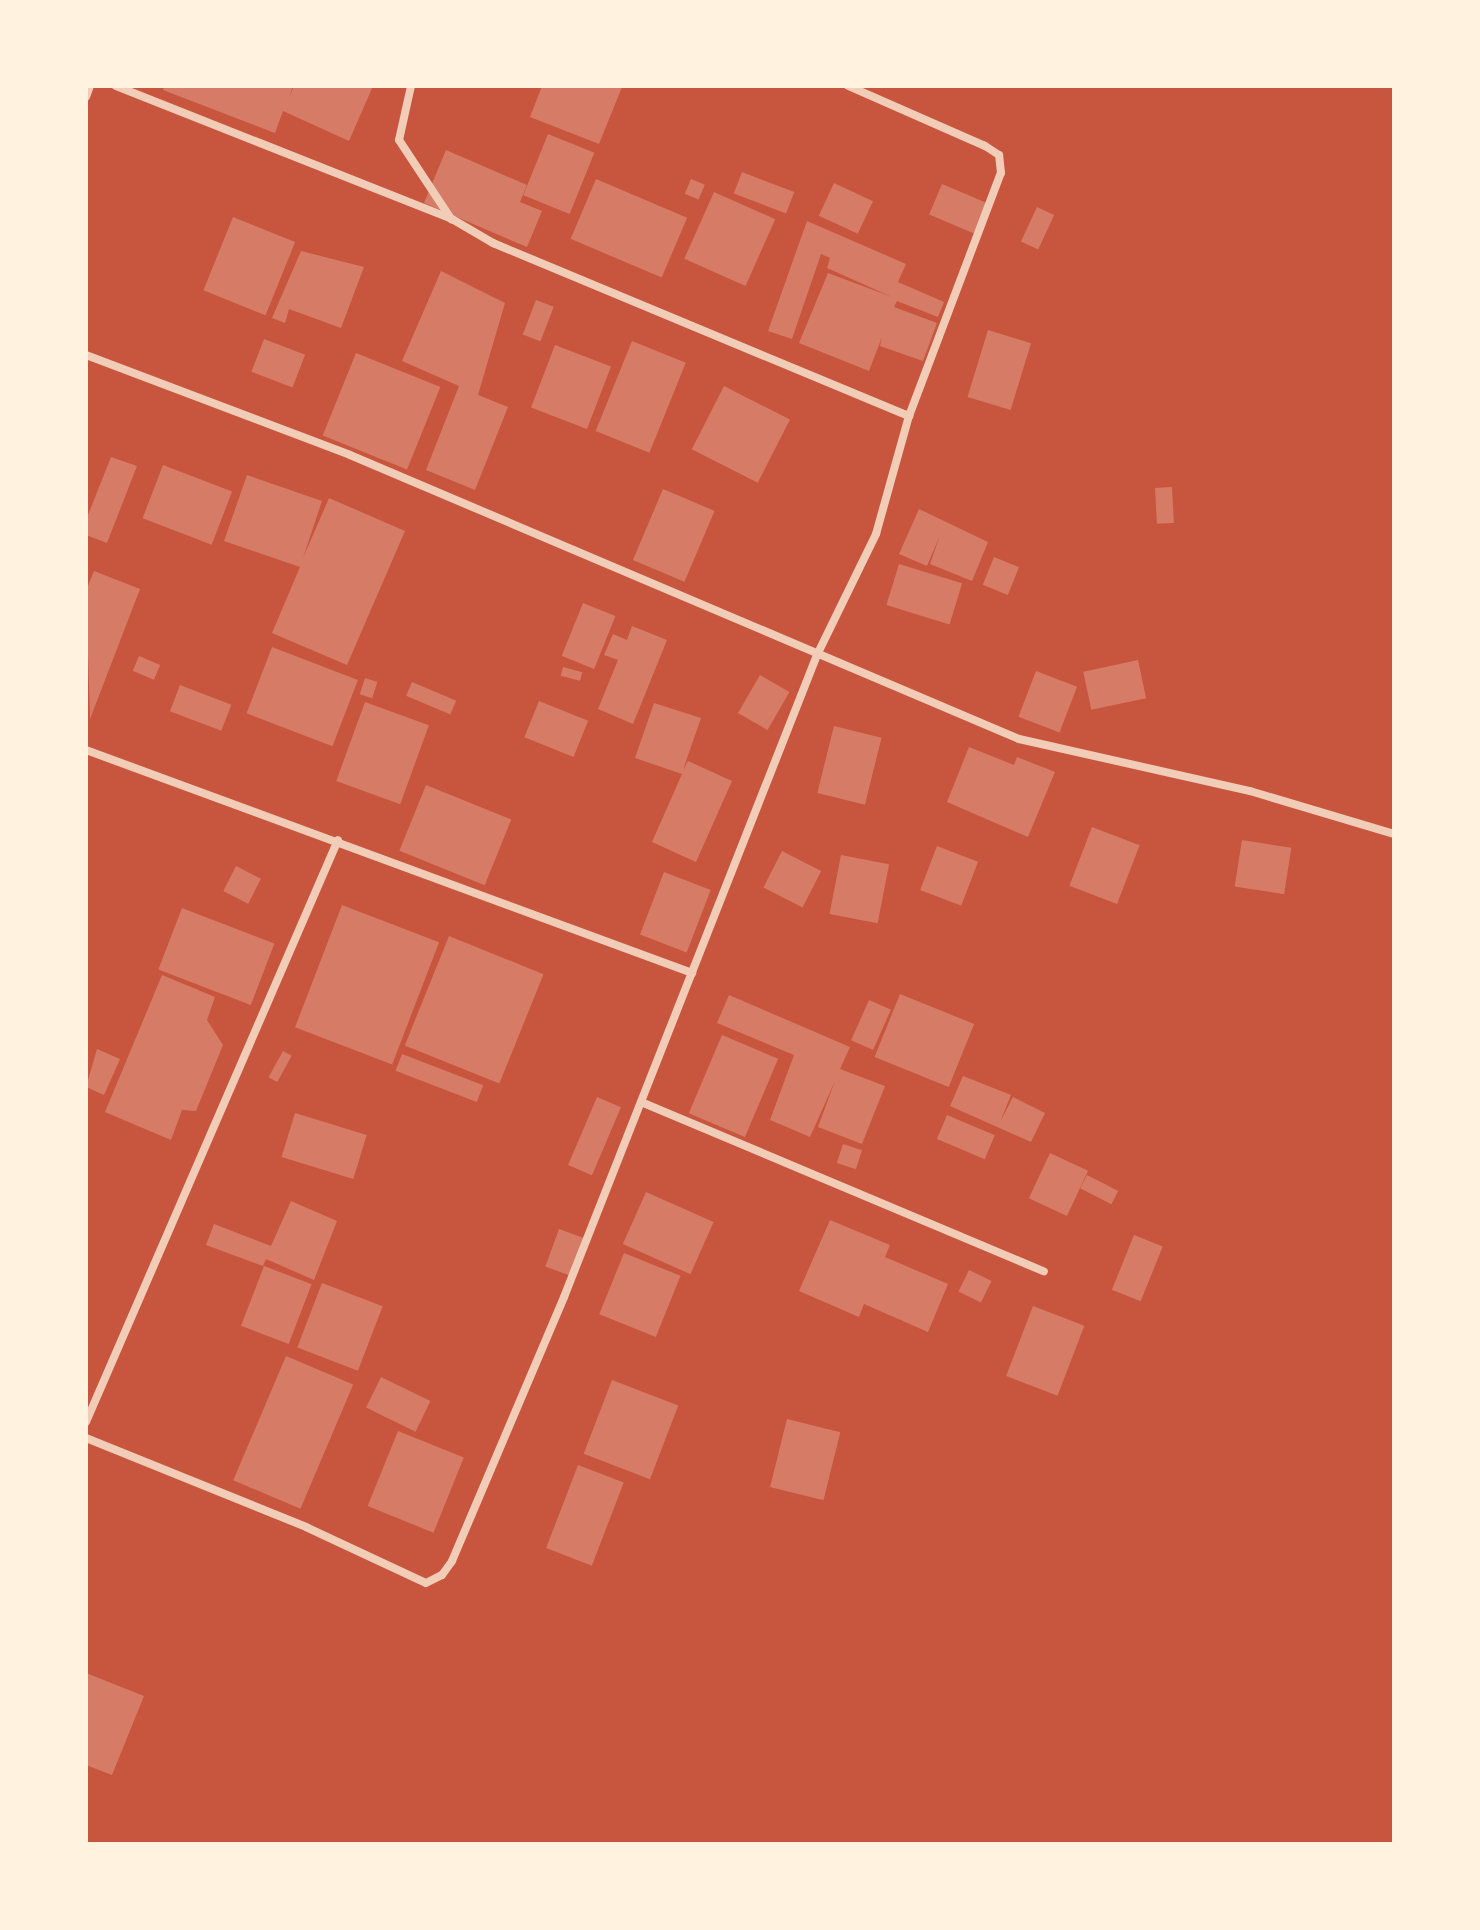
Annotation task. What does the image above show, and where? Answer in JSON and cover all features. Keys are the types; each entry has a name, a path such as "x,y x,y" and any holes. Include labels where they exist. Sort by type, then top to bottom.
{"street":[{"path":"86,97 90,86"},
{"path":"116,86 452,219 493,243 909,416"},
{"path":"411,86 398,126 399,140 452,219"},
{"path":"86,1438 306,1527 426,1583 442,1575 564,1297 817,655 876,534 909,416 1001,173 999,155 848,86"},
{"path":"86,355 350,455 1019,739 1250,791 1394,834"},
{"path":"86,750 338,840 692,973"},
{"path":"86,1422 338,840"},
{"path":"641,1102 1044,1271"}],"building":[{"path":"165,86 293,86 289,98 294,86 373,86 349,141 283,111 275,133 163,90"},
{"path":"542,86 622,87 599,144 530,117"},
{"path":"548,134 594,153 570,214 523,195"},
{"path":"446,150 527,185 520,202 542,211 527,247 424,203"},
{"path":"742,172 794,192 786,214 734,193"},
{"path":"596,179 687,218 662,278 571,239"},
{"path":"691,179 705,185 699,200 685,194"},
{"path":"834,183 873,201 858,234 819,216"},
{"path":"942,184 990,204 977,235 929,214"},
{"path":"714,192 775,219 746,286 684,259"},
{"path":"1037,207 1054,215 1038,249 1021,241"},
{"path":"233,217 295,242 266,315 203,290"},
{"path":"807,221 906,264 898,282 944,302 938,317 897,301 894,307 937,323 923,361 880,346 882,337 869,371 799,343 828,273 892,297 827,268 830,258 821,254 792,339 768,331"},
{"path":"301,251 364,267 341,328 289,309 285,323 272,318"},
{"path":"441,271 505,303 478,395 508,407 475,490 426,470 459,386 402,361"},
{"path":"536,300 554,307 540,341 523,335"},
{"path":"988,330 1031,343 1011,410 968,397"},
{"path":"264,339 305,355 293,387 251,372"},
{"path":"632,341 686,363 649,453 596,431"},
{"path":"555,345 611,367 587,429 531,408"},
{"path":"356,353 440,387 407,470 323,436"},
{"path":"724,386 790,420 758,483 692,449"},
{"path":"111,457 137,466 107,543 86,535 86,520"},
{"path":"163,465 232,492 212,545 143,518"},
{"path":"247,475 322,501 303,558 329,498 405,531 347,665 272,633 300,567 224,541"},
{"path":"1172,487 1174,523 1157,524 1155,488"},
{"path":"663,489 715,511 684,582 633,560"},
{"path":"919,509 988,542 972,581 930,564 940,535 927,566 899,554"},
{"path":"994,557 1019,567 1008,595 983,585"},
{"path":"899,564 962,583 950,624 886,605"},
{"path":"94,571 140,589 90,719 86,591"},
{"path":"583,603 615,616 594,669 562,656"},
{"path":"632,626 667,640 633,724 598,709 618,660 604,655 613,634 627,640"},
{"path":"272,647 358,680 332,746 247,713"},
{"path":"139,656 160,665 154,680 133,671"},
{"path":"1138,660 1146,698 1091,710 1083,672"},
{"path":"563,667 582,672 580,681 561,676"},
{"path":"1036,671 1077,687 1060,733 1018,717"},
{"path":"760,675 789,692 767,730 738,713"},
{"path":"365,678 377,682 372,698 360,694"},
{"path":"412,682 456,701 450,715 406,696"},
{"path":"180,685 231,705 221,731 170,711"},
{"path":"539,701 588,721 574,757 524,737"},
{"path":"365,702 429,725 400,804 336,781"},
{"path":"654,703 701,718 683,770 688,761 732,781 696,862 652,842 682,774 635,758"},
{"path":"834,726 882,738 865,805 817,793"},
{"path":"969,747 1014,765 1017,757 1055,772 1028,837 947,802"},
{"path":"426,785 511,819 485,885 399,851"},
{"path":"1092,827 1140,845 1117,904 1069,886"},
{"path":"1242,840 1291,848 1284,894 1235,886"},
{"path":"937,846 978,862 961,906 920,890"},
{"path":"782,851 821,871 803,908 763,888"},
{"path":"841,855 889,864 878,923 830,914"},
{"path":"236,866 261,879 248,904 223,891"},
{"path":"664,872 711,890 687,952 640,935"},
{"path":"342,905 439,942 392,1065 295,1027"},
{"path":"182,908 274,943 251,1005 158,970"},
{"path":"449,936 544,974 499,1084 405,1045"},
{"path":"162,975 215,997 207,1020 223,1045 196,1111 182,1110 171,1140 105,1112"},
{"path":"900,994 974,1024 949,1087 875,1057"},
{"path":"729,995 850,1047 840,1069 885,1086 862,1144 818,1127 835,1081 810,1137 770,1120 794,1055 717,1023"},
{"path":"869,1000 891,1010 873,1050 851,1040"},
{"path":"722,1035 778,1059 745,1137 689,1113"},
{"path":"97,1049 120,1059 104,1095 86,1087"},
{"path":"283,1051 292,1056 277,1082 268,1077"},
{"path":"402,1054 483,1085 477,1102 396,1071"},
{"path":"963,1076 1011,1095 1000,1122 1013,1097 1045,1113 1031,1142 950,1106"},
{"path":"597,1097 621,1107 592,1175 568,1165"},
{"path":"295,1113 367,1135 353,1179 282,1157"},
{"path":"947,1115 995,1135 985,1159 937,1139"},
{"path":"843,1144 862,1150 856,1169 837,1163"},
{"path":"1050,1153 1088,1171 1067,1216 1029,1198"},
{"path":"1087,1175 1118,1191 1111,1204 1080,1188"},
{"path":"646,1192 714,1222 690,1274 623,1244"},
{"path":"291,1201 337,1221 314,1280 266,1259 263,1266 206,1245 214,1224 271,1246"},
{"path":"830,1220 890,1245 885,1257 948,1284 928,1332 864,1304 859,1317 799,1291"},
{"path":"559,1229 586,1239 573,1277 545,1267"},
{"path":"1134,1235 1163,1247 1141,1301 1112,1290"},
{"path":"624,1253 681,1276 656,1337 599,1314"},
{"path":"264,1266 312,1284 289,1344 241,1326"},
{"path":"969,1270 991,1281 981,1303 958,1292"},
{"path":"322,1283 383,1306 358,1371 297,1347"},
{"path":"1033,1306 1084,1326 1057,1396 1006,1376"},
{"path":"286,1356 353,1385 300,1509 233,1480"},
{"path":"381,1377 430,1401 416,1432 366,1408"},
{"path":"612,1380 678,1405 650,1479 584,1454"},
{"path":"787,1419 840,1432 823,1500 770,1487"},
{"path":"398,1431 464,1458 433,1533 368,1506"},
{"path":"578,1465 624,1483 592,1566 546,1548"},
{"path":"86,1673 144,1696 112,1775 86,1765"}]}
